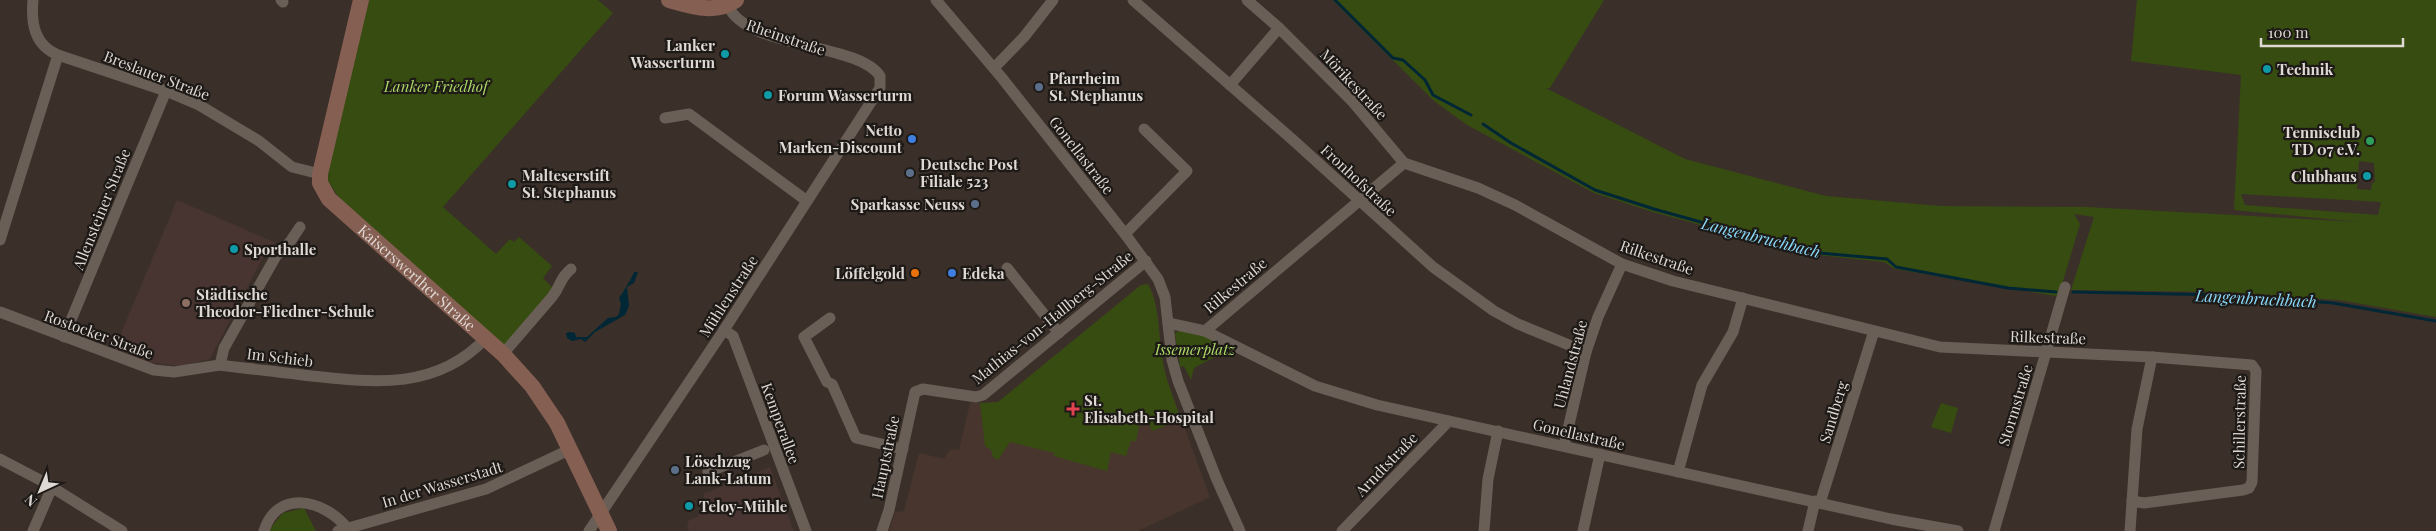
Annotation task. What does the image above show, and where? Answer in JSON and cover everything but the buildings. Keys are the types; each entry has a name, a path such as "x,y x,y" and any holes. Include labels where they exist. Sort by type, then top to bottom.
{"street":[{"name":"Breslauer Straße","path":"33,0 32,26 38,38 50,51 166,91 230,122 292,168 320,174"},
{"path":"320,174 362,0"},
{"name":"Rheinstraße","path":"669,0 706,9 732,3 732,14 741,22 785,40 861,62 878,73"},
{"name":"Gonellastraße","path":"936,0 994,68 1146,261 1158,279 1165,296 1170,346 1177,379 1216,480 1240,531"},
{"path":"994,68 1024,37 1053,0"},
{"name":"Fronhofstraße","path":"1133,0 1360,200 1433,267 1469,294 1518,324 1586,352"},
{"name":"Mörikestraße","path":"1247,0 1279,28 1352,101 1404,163"},
{"path":"1230,85 1279,28"},
{"path":"0,240 58,54"},
{"name":"Mühlenstraße","path":"589,531 724,330 880,88 881,80 878,73"},
{"name":"Allensteiner Straße","path":"64,337 166,91"},
{"path":"665,118 689,114 807,201"},
{"path":"1125,234 1187,171 1144,129"},
{"name":"Rilkestraße","path":"1168,323 1205,331 1404,163 1478,188 1501,198 1622,264 1673,281 1940,347 2152,356"},
{"name":"Kaiserswerther Straße","path":"320,174 320,183 329,199 486,338 503,354 540,396 571,449 609,531"},
{"name":"Im Schieb","path":"300,227 290,242 276,256 224,348 220,365 386,382 415,378 440,370 461,359 486,338"},
{"name":"Mathias-von-Hallberg-Straße","path":"918,389 976,397 983,395 1146,261"},
{"name":"Uhlandstraße","path":"1564,446 1586,352 1598,317 1622,264"},
{"path":"1007,268 1059,333"},
{"path":"503,354 557,291 560,278 571,269"},
{"name":"Stormstraße","path":"1994,531 2065,287"},
{"path":"1678,472 1702,385 1733,332 1743,298"},
{"name":"Rostocker Straße","path":"0,312 154,370 174,372 220,365"},
{"path":"830,318 804,337 827,382 832,384 856,438 903,449"},
{"name":"Kemperallee","path":"724,330 733,336 806,531"},
{"name":"Sandberg","path":"1808,531 1874,330"},
{"name":"Gonellastraße","path":"1205,331 1315,386 1377,405 1678,472 1958,531"},
{"path":"2130,531 2137,429 2152,356"},
{"name":"Schillerstraße","path":"2132,501 2144,503 2243,490 2249,488 2252,482 2255,368 2245,363 2152,356"},
{"name":"Hauptstraße","path":"882,531 903,449 913,396 918,389"},
{"name":"Arndtstraße","path":"1345,530 1449,420"},
{"path":"1484,531 1488,480 1498,431"},
{"name":"In der Wasserstadt","path":"264,531 271,517 279,510 301,503 312,503 325,508 340,520 342,530 486,489 571,449"},
{"path":"708,472 764,450"},
{"path":"1583,531 1600,454"},
{"path":"0,459 52,487 122,531"},
{"path":"33,531 52,487"}],"shaded area":[{"name":"Städtische Theodor-Fliedner-Schule","path":"177,200 276,243 263,257 210,359 182,366 146,362 114,350"},
{"name":"St. Elisabeth-Hospital","path":"1148,284 1153,293 1158,316 1162,357 1168,383 1210,497 1138,531 889,531 895,512 904,511 919,453 945,459 947,453 952,449 959,450 970,403 998,402 1141,285"},
{"path":"770,467 794,531 689,531 687,526 689,520 697,517 702,508 707,506 703,494"}],"green space":[{"name":"Lanker Friedhof","path":"369,0 598,0 613,13 443,207 496,254 510,239 514,242 519,237 552,266 543,278 554,289 504,346 340,199 328,181 329,156"},
{"path":"1333,0 1604,0 1550,88 1546,88 1685,159 1826,196 1941,206 2086,207 2359,222 2234,210 2241,75 2131,61 2137,0 2436,0 2436,317 2339,300 2229,292 2071,290 2094,217 2074,214 2080,224 2061,288 2056,296 1895,269 1884,262 1808,254 1653,212 1594,193 1467,125 1434,101","holes":["2359,161 2374,163 2375,182 2372,183 2371,190 2357,189","2241,194 2381,202 2378,215 2245,205"]},
{"path":"1148,284 1157,311 1165,373 1181,420 1152,431 1148,422 1139,426 1136,441 1131,441 1126,456 1111,452 1107,471 1054,456 1054,453 1010,442 998,460 993,457 991,450 985,446 980,403 998,402 1141,285"},
{"name":"Issemerplatz","path":"1179,330 1201,333 1230,349 1194,368 1191,380 1184,366 1180,367 1175,334"},
{"path":"1941,403 1958,408 1951,433 1931,427"},
{"path":"304,508 316,531 268,531 283,513"}],"water":[{"path":"634,272 638,272 634,283 627,287 629,306 625,315 595,332 585,342 581,339 572,341 567,338 566,333 570,332 575,333 576,337 587,337 608,318 616,317 619,314 621,304 619,298"}],"waterway":[{"name":"Langenbruchbach","path":"1335,0 1393,58 1403,60 1425,80 1433,95 1471,115"},
{"name":"Langenbruchbach","path":"1483,124 1511,143 1595,190 1654,209 1808,252 1887,259 1896,267 2008,288 2056,292"},
{"name":"Langenbruchbach","path":"2073,292 2222,295 2333,303 2436,321"}],"place":[{"name":"Lanker Wasserturm","path":"725,54"},
{"name":"Technik","path":"2267,69"},
{"name":"Pfarrheim St. Stephanus","path":"1039,87"},
{"name":"Forum Wasserturm","path":"768,95"},
{"name":"Netto Marken-Discount","path":"912,139"},
{"name":"Tennisclub TD 07 e.V.","path":"2370,141"},
{"name":"Deutsche Post Filiale 523","path":"910,173"},
{"name":"Clubhaus","path":"2367,176"},
{"name":"Malteserstift St. Stephanus","path":"512,184"},
{"name":"Sparkasse Neuss","path":"975,204"},
{"name":"Sporthalle","path":"234,249"},
{"name":"Löffelgold","path":"915,273"},
{"name":"Edeka","path":"952,273"},
{"name":"Städtische Theodor-Fliedner-Schule","path":"186,303"},
{"name":"St. Elisabeth-Hospital","path":"1073,409"},
{"name":"Löschzug Lank-Latum","path":"675,470"},
{"name":"Teloy-Mühle","path":"689,506"}]}
